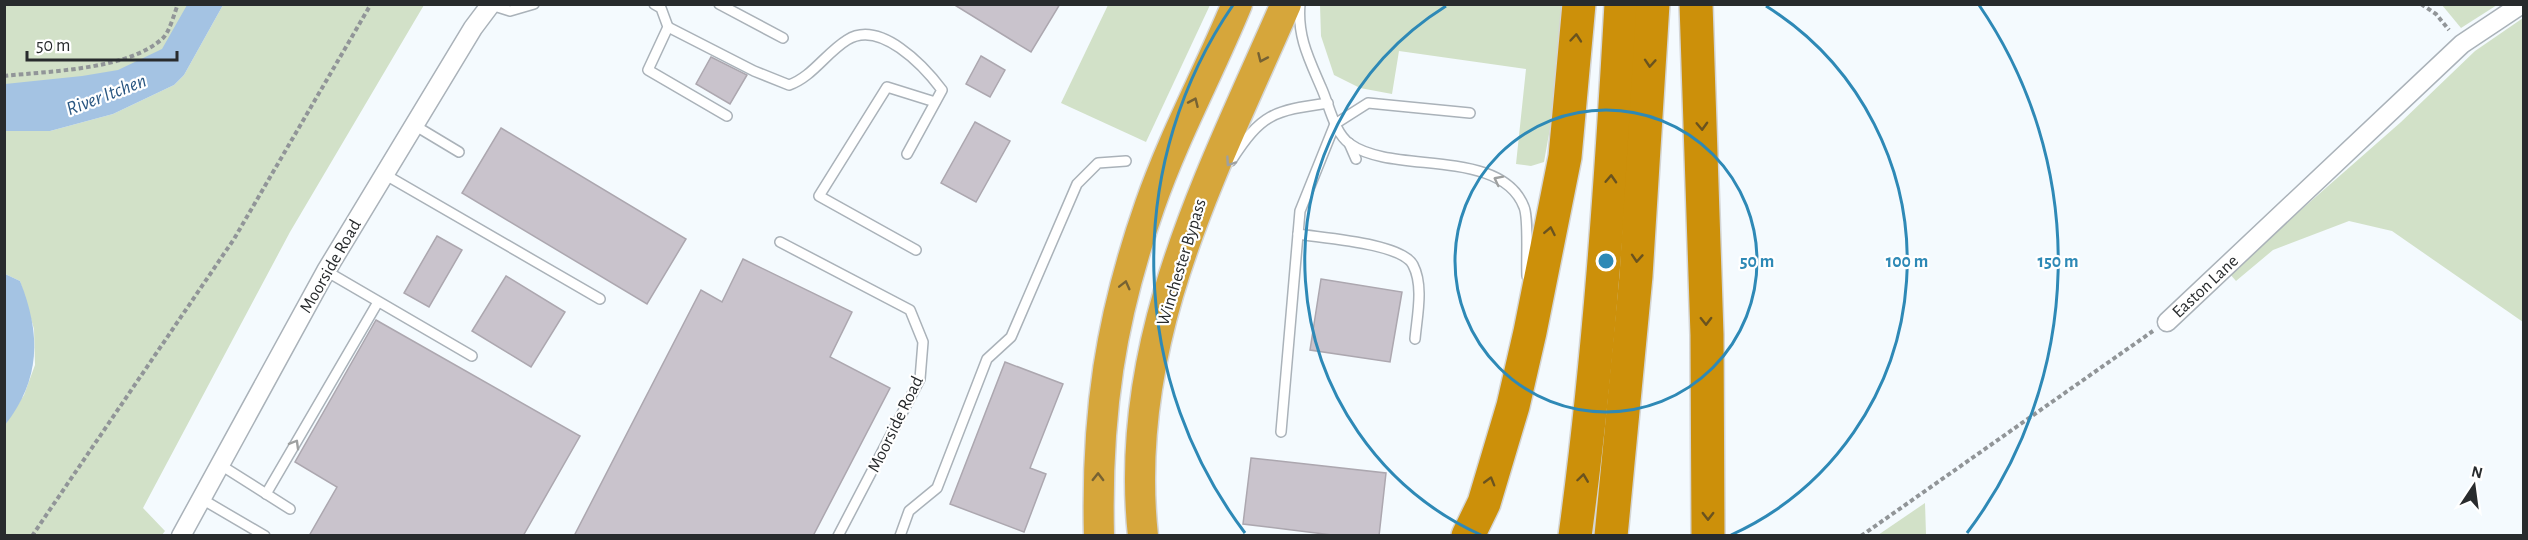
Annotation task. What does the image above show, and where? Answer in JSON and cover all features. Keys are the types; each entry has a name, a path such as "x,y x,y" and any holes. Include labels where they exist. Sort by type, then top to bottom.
{"highway":[{"path":"1099,536 1098,480 1101,415 1110,343 1128,275 1154,194 1237,4"},
{"name":"Winchester Bypass","path":"1143,536 1139,499 1140,432 1147,382 1171,283 1190,223 1286,4"},
{"path":"1468,536 1484,503 1513,406 1530,332 1565,157 1579,4"},
{"path":"1575,536 1589,433 1607,237 1621,4"},
{"path":"1611,536 1636,276 1653,4"},
{"path":"1696,4 1706,299 1708,536"}],"street":[{"name":"Easton Lane","path":"2167,322 2462,44 2522,4"},
{"name":"Moorside Road","path":"181,536 326,271 473,28 491,5"}],"lane":[{"path":"491,5 510,10 534,4"},
{"path":"654,4 661,8 668,27 754,71 789,85 801,81 849,38 870,36 894,42 928,71 942,90 908,154"},
{"path":"718,4 783,38"},
{"path":"1300,4 1301,42 1328,102 1335,124 1356,159"},
{"path":"668,27 648,70 727,116"},
{"path":"916,250 819,196 886,87 935,102"},
{"path":"1190,223 1257,125 1284,109 1328,102"},
{"path":"1281,432 1300,210 1335,124 1368,103 1470,113"},
{"path":"414,125 459,152"},
{"path":"1348,143 1370,153 1468,168 1504,181 1524,207 1530,332"},
{"path":"900,536 909,511 937,488 987,360 1011,337 1077,184 1098,163 1126,161"},
{"path":"384,174 600,299"},
{"path":"1298,234 1389,249 1404,255 1413,263 1419,289 1415,339"},
{"name":"Moorside Road","path":"780,242 910,310 923,342 921,379 838,536"},
{"path":"326,271 471,356"},
{"path":"266,494 378,302"},
{"path":"219,464 290,509"},
{"path":"200,498 265,536"}],"path":[{"path":"4,76 97,66 146,50 165,37 178,4"},
{"path":"32,536 234,239 371,4"},
{"path":"2421,4 2436,14 2462,44"},
{"name":"Easton Lane","path":"1861,536 2167,322"}],"green space":[{"path":"4,5 203,5 168,69 5,115"},
{"path":"223,5 424,5 290,232 143,508 165,531 162,535 5,535 5,425 24,395 35,365 34,329 20,281 5,274 4,131 50,131 113,114 174,85 184,75"},
{"path":"1108,5 1210,5 1146,142 1061,103"},
{"path":"1320,5 1567,5 1561,67 1544,162 1531,166 1516,164 1526,69 1399,51 1392,94 1360,88 1334,75 1321,36"},
{"path":"2442,5 2497,5 2461,28"},
{"path":"2523,18 2523,322 2392,231 2349,221 2273,250 2236,281 2229,273 2401,122 2475,51"},
{"path":"1925,503 1926,535 1878,535"}],"water":[{"name":"River Itchen","path":"187,5 223,5 184,75 174,85 113,114 50,131 5,131 5,84 118,70 162,49"},
{"path":"5,274 20,281 32,319 34,356 25,391 5,425"}],"building":[{"path":"953,4 1060,4 1031,52"},
{"path":"981,56 1005,70 990,97 966,84"},
{"path":"711,57 747,75 730,104 696,84"},
{"path":"975,122 1010,141 976,202 941,183"},
{"path":"501,128 686,239 647,304 462,193"},
{"path":"437,236 462,250 429,307 404,293"},
{"path":"743,259 852,312 830,357 890,388 813,536 574,536 701,290 722,302"},
{"path":"506,276 565,312 531,367 472,331"},
{"path":"1321,279 1402,292 1390,362 1310,350"},
{"path":"376,320 580,436 523,536 309,536 337,487 295,462"},
{"path":"1005,362 1063,384 1030,468 1046,474 1024,532 950,504"},
{"path":"1251,458 1386,473 1379,536 1340,536 1243,524"}]}
